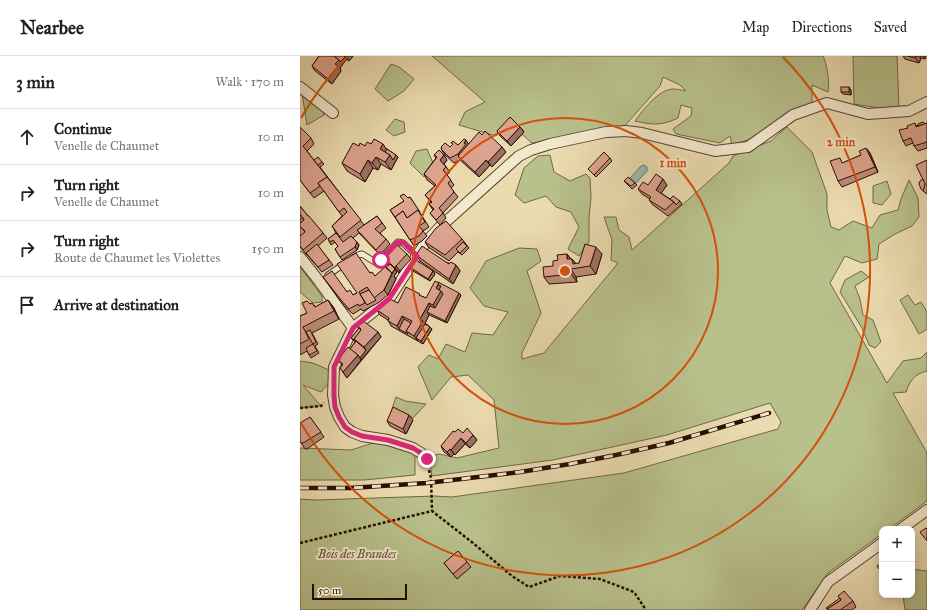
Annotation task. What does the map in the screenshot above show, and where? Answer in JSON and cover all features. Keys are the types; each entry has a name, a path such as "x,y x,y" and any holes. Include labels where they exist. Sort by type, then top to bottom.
{"street":[{"path":"300,87 333,114"},
{"path":"427,459 413,448 388,440 362,436 345,427 335,407 334,367 353,328 389,299 426,242 440,227 519,156 531,150 550,144 606,132 626,131 642,133 715,150 748,147 793,115 827,103 868,114 909,111 927,102"},
{"path":"300,257 353,328"},
{"path":"905,526 927,510"},
{"path":"810,610 828,582 879,545"}],"lane":[{"path":"319,281 358,255 362,254 376,262 381,260 398,242 404,243 417,256"}],"path":[{"path":"300,408 321,406 334,396"},
{"path":"427,459 431,478 432,511"},
{"path":"300,543 432,511"},
{"path":"432,511 512,576 529,587 560,576 600,579 634,592 646,610"}],"green space":[{"path":"432,56 823,56 828,74 829,88 828,92 812,85 812,103 754,138 732,145 730,136 720,143 676,134 673,129 691,116 692,108 681,105 678,118 672,121 657,124 635,121 642,111 662,92 673,89 686,91 680,85 663,77 660,86 621,130 532,143 508,122 496,136 459,125 465,112 485,102"},
{"path":"853,56 897,56 899,108 879,108 854,104"},
{"path":"391,64 399,67 414,79 404,91 388,101 375,89"},
{"path":"302,93 323,111 324,115 307,125"},
{"path":"395,119 404,122 405,132 394,136 386,130"},
{"name":"Bois des Brandes","path":"787,127 812,152 827,194 827,210 831,227 839,230 853,221 872,228 880,215 898,210 909,180 918,198 919,217 912,226 879,244 877,259 862,263 845,256 830,283 887,383 903,361 921,358 927,352 927,371 913,378 906,392 893,393 927,453 927,501 893,526 879,526 879,536 828,573 802,610 300,610 300,499 317,500 434,496 452,497 624,473 778,429 781,422 770,403 667,435 553,460 432,476 429,457 439,454 457,458 499,448 494,400 468,375 451,377 432,400 418,367 429,355 438,359 446,344 465,352 472,333 493,335 508,312 484,306 470,288 486,261 519,248 537,249 541,261 527,271 541,313 522,353 522,359 544,353 618,263 611,260 612,240 604,217 616,217 619,230 629,237 632,250 729,163 733,156 771,141"},
{"path":"427,149 433,163 424,177 410,163 416,151"},
{"path":"550,155 554,172 570,181 586,174 590,178 591,197 589,242 579,256 568,249 579,227 571,212 556,207 546,196 524,203 515,195 524,168 538,156"},
{"path":"887,181 891,194 882,205 873,203 873,186"},
{"path":"300,267 322,296 322,302 313,303 300,292"},
{"path":"861,271 869,277 855,286 860,299 863,315 873,320 881,342 875,348 869,345 862,328 840,292 845,280"},
{"path":"908,295 915,305 921,302 927,312 927,329 919,334 900,300"},
{"path":"300,361 313,363 329,370 329,383 321,392 303,385 321,406 300,408"},
{"path":"396,397 405,401 426,404 413,418 392,409"},
{"path":"386,439 408,445 415,457 415,475 364,480 300,480 300,448 351,450"},
{"path":"915,569 927,571 927,610 905,610 903,598 915,598"}],"water":[{"path":"644,165 647,167 647,171 636,183 630,178 641,166"}],"building":[{"path":"319,56 334,56 339,60 335,64 338,66 328,79 312,66"},
{"path":"334,56 344,56 345,57 340,62"},
{"path":"841,87 849,87 849,92 841,92"},
{"path":"510,117 520,127 507,141 497,131"},
{"path":"923,122 925,124 917,126 918,124"},
{"path":"915,123 916,127 927,123 927,142 914,146 911,138 903,141 899,130 908,128 907,126"},
{"path":"300,127 311,138 303,146 327,177 318,183 320,186 310,193 300,180"},
{"path":"485,131 502,147 488,162 486,160 475,172 458,156 479,132 482,135"},
{"path":"374,139 383,144 380,149 390,155 385,162 376,157 372,163 368,160 360,174 342,163 353,143 359,146 360,143 365,146 367,142 371,144"},
{"path":"464,139 466,140 464,143 466,144 458,154 450,158 441,149 445,143 450,147 453,144 451,143 453,141 458,145"},
{"path":"866,148 875,167 838,181 830,161 840,158 842,163 861,155 859,151"},
{"path":"387,149 396,155 393,160 390,155 385,152"},
{"path":"439,150 444,155 440,160 446,167 443,170 451,180 448,183 454,192 439,208 443,213 436,220 430,213 434,209 429,204 432,202 425,195 436,185 424,174 437,157 434,155"},
{"path":"604,152 610,158 594,175 588,169"},
{"path":"318,157 322,162 318,165 314,160"},
{"path":"927,160 927,194 923,191 925,184 916,165"},
{"path":"656,174 663,179 656,190 674,202 665,210 649,200 651,197 638,189 643,182 648,185"},
{"path":"327,177 361,220 340,237 332,226 347,212 344,208 339,212 318,183"},
{"path":"628,177 635,183 631,186 624,181"},
{"path":"923,179 925,184 923,191 919,184"},
{"path":"404,194 408,198 410,197 420,212 418,210 407,218 403,211 395,217 390,210 404,201 400,196"},
{"path":"673,196 680,201 676,205 670,199"},
{"path":"300,206 323,233 303,250 300,246 300,236 305,231 300,226 300,223 304,220 301,215 300,216"},
{"path":"418,210 425,222 419,226 423,231 419,236 410,240 395,217 403,211 407,218"},
{"path":"377,216 382,223 375,229 386,239 376,250 357,230"},
{"path":"446,221 462,239 445,255 425,242 436,228"},
{"path":"300,226 305,232 300,236"},
{"path":"336,233 343,242 351,236 357,242 355,247 340,257 335,249 338,246 333,240 330,242 328,239"},
{"path":"463,242 467,246 460,253 456,249"},
{"path":"395,243 407,254 395,268 382,256"},
{"path":"317,244 329,260 318,267 306,253"},
{"path":"585,244 596,247 590,266 571,269 571,274 544,277 543,267 553,266 553,261 558,260 557,255 567,254 567,259 572,259 573,264 579,263"},
{"path":"422,246 449,264 451,262 456,265 449,279 416,255"},
{"path":"356,253 370,273 372,272 375,276 385,267 392,273 384,290 374,298 367,287 359,292 365,303 359,306 358,304 349,309 323,277 332,271 347,292 350,290 353,295 357,293 337,264"},
{"path":"416,260 433,271 428,279 411,268"},
{"path":"390,264 395,269 392,273 386,267"},
{"path":"435,281 439,283 436,288 441,291 433,305 429,303 420,319 423,321 414,336 406,331 412,321 402,316 397,326 388,321 389,318 377,310 380,305 383,306 388,298 398,303 406,287 426,298"},
{"path":"438,282 459,293 445,321 427,312 430,306 435,308 443,294 439,290 441,286 438,285"},
{"path":"369,290 376,300 367,305 360,294"},
{"path":"328,300 334,311 303,327 309,339 300,344 300,316 307,313 302,303 307,301 310,304 312,303 315,307"},
{"path":"404,319 411,323 406,331 408,334 399,329"},
{"path":"362,320 378,332 364,347 354,339 361,329 357,326"},
{"path":"425,324 430,327 421,341 416,338"},
{"path":"359,328 361,330 354,339 356,341 351,338"},
{"path":"310,330 316,342 313,344 306,332"},
{"path":"356,341 366,350 360,358 350,349"},
{"path":"313,344 317,351 309,355 306,348"},
{"path":"348,347 358,355 343,372 340,368 343,364 338,360"},
{"path":"393,407 409,415 403,429 387,421"},
{"path":"310,417 321,432 301,443 300,423"},
{"path":"467,428 473,435 466,443 461,438 451,450 450,449 447,452 441,446 453,431 455,432 458,429 463,433"},
{"path":"926,528 927,529 927,541 920,532"},
{"path":"458,551 467,562 453,574 444,563"},
{"path":"844,591 853,601 840,610 828,610 827,609 841,600 838,596"},
{"path":"840,598 841,600 827,609 826,608"}],"railway":[{"path":"300,488 350,488 427,483 520,472 570,464 669,443 769,413"}],"route":[{"path":"381,260 398,242 404,243 417,256 389,299 353,328 334,367 335,407 345,427 352,432 362,436 388,440 413,448 427,459"}]}
